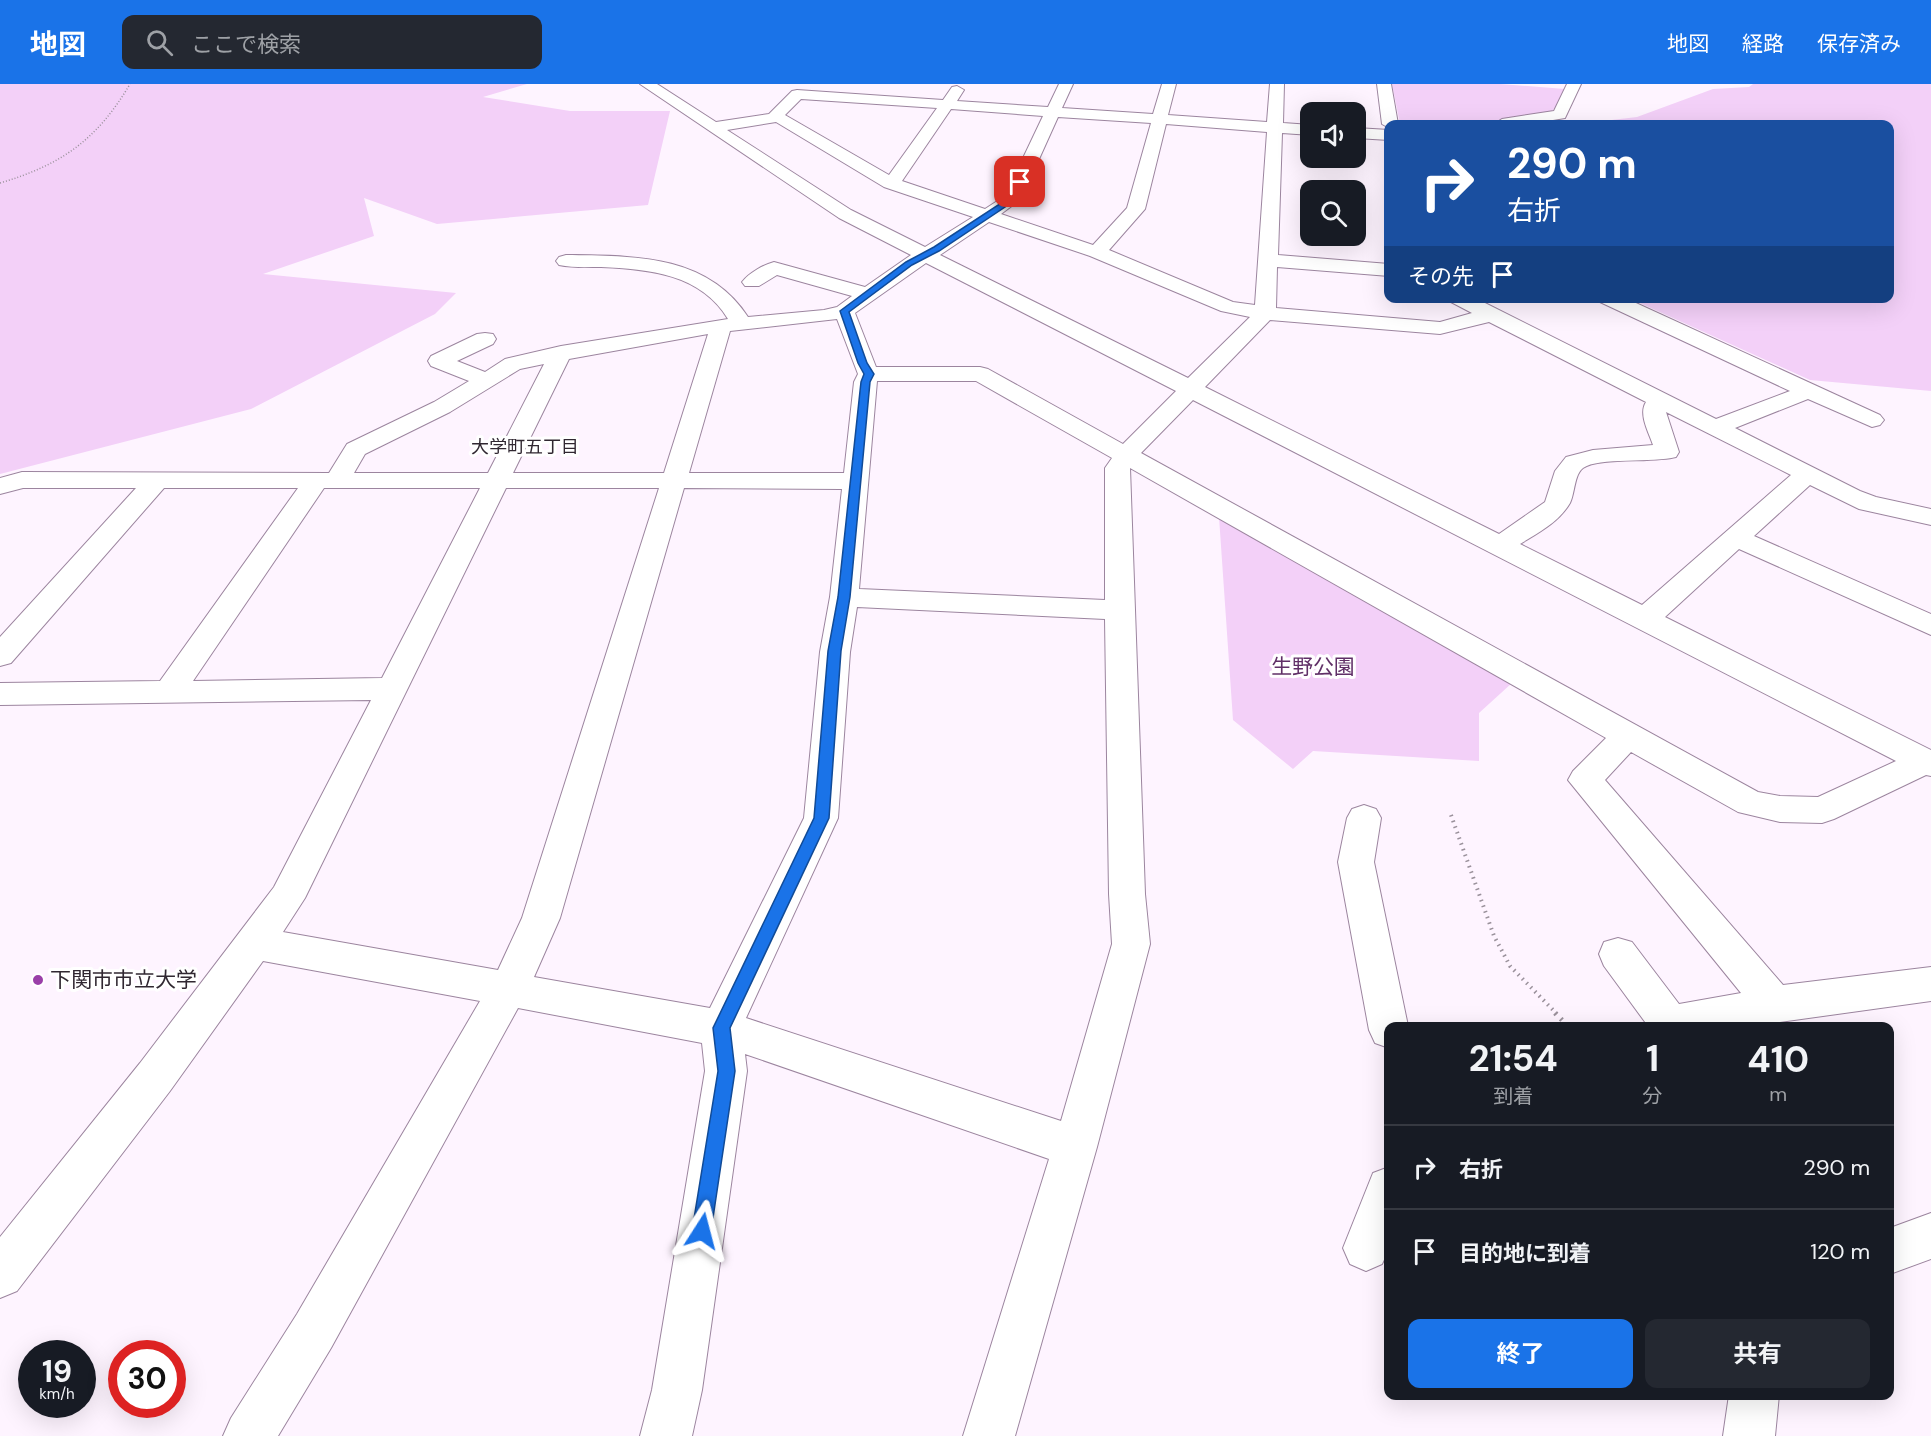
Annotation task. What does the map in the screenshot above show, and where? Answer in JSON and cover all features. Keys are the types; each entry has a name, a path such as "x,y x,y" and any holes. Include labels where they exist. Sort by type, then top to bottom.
{"street":[{"path":"647,84 845,214 924,256 1928,762"},
{"path":"890,183 900,174 961,84"},
{"path":"169,692 326,481 356,449 442,407 513,364 561,353 732,325 824,316 844,311 1012,199 1066,84"},
{"path":"1097,252 1136,209 1169,84"},
{"path":"989,1436 1075,1147 1131,944 1127,894 1117,468 1126,455 1265,313 1277,84"},
{"path":"1384,84 1389,120"},
{"path":"1528,120 1560,115 1574,84"},
{"path":"779,117 777,114 797,94 1300,129"},
{"path":"715,128 779,117 890,183 1097,252 1241,311 1440,328 1490,315"},
{"path":"1366,134 1384,135"},
{"path":"1267,260 1384,270"},
{"path":"249,1436 314,1331 509,988 541,918 643,587 673,481 737,313 721,294 686,273 656,266 610,261 566,261"},
{"path":"752,282 774,268 852,288 866,295"},
{"path":"1467,303 1868,503 1931,518"},
{"path":"1618,303 1872,420"},
{"path":"844,311 869,374"},
{"path":"485,339 439,361 486,380"},
{"path":"0,1274 155,1077 287,898 561,353"},
{"path":"869,374 980,374 1750,803 1780,809 1822,810 1928,762"},
{"path":"666,1436 677,1390 726,1071 722,1028 821,818 835,651 844,597 865,382 869,374"},
{"path":"1714,428 1809,391"},
{"path":"1501,545 1555,506 1567,470 1572,464 1580,460 1601,457 1667,452 1654,413 1654,407 1660,400"},
{"path":"1646,618 1807,474"},
{"path":"0,486 22,480 854,481"},
{"path":"0,656 156,481"},
{"path":"1735,537 1931,625"},
{"path":"844,597 1119,610"},
{"path":"0,694 391,689"},
{"path":"1628,735 1585,780 1774,1004"},
{"path":"1364,818 1356,862 1387,1022"},
{"path":"254,943 722,1028 1075,1147"},
{"path":"1618,954 1669,1022"},
{"path":"1680,1022 1774,1004 1931,984"},
{"path":"1366,1248 1384,1202"},
{"path":"1894,1250 1931,1236"},
{"path":"1749,1436 1753,1400"}],"path":[{"path":"0,183 38,171 71,154 92,136 130,84"},
{"path":"1451,815 1494,936 1510,966 1564,1022"}],"green space":[{"path":"0,84 527,84 483,97 570,111 670,111 648,205 437,224 364,198 374,236 263,274 456,293 435,314 251,409 0,474"},
{"path":"1392,84 1500,84 1565,89 1553,110 1541,117 1524,120 1399,120"},
{"path":"1753,84 1931,84 1931,391 1810,380 1640,303 1894,303 1894,120 1612,120 1637,117 1713,89 1749,87"},
{"name":"生野公園","path":"1219,517 1512,683 1479,713 1479,761 1313,751 1293,769 1233,720"}],"place":[{"name":"下関市市立大学","path":"38,980"}],"district":[{"name":"大学町五丁目","path":"525,447"}],"route":[{"path":"702,1231 726,1071 722,1028 821,818 835,651 844,597 865,382 869,374 844,311 909,264 1012,199 1020,182"}]}
